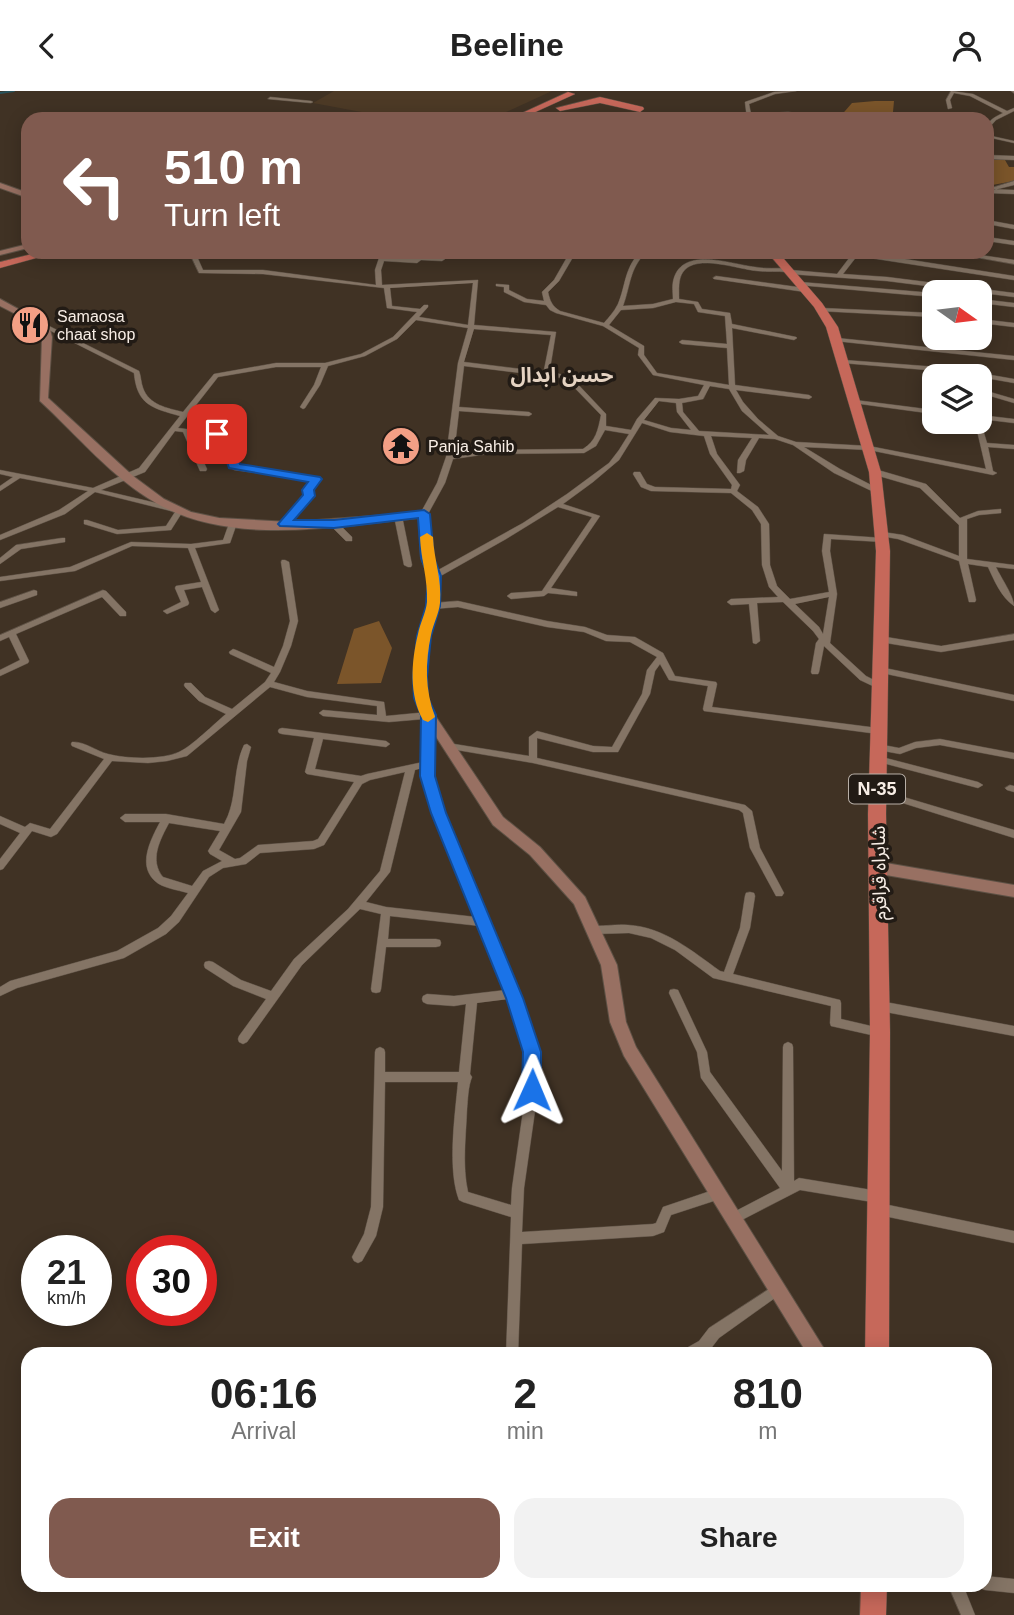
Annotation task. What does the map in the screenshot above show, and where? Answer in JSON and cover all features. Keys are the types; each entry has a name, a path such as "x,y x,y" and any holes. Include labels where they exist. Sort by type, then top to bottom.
{"highway":[{"path":"529,112 577,91"},
{"path":"550,112 595,91"},
{"path":"607,91 643,111"},
{"path":"632,97 643,111"},
{"path":"560,108 600,100 643,111"},
{"path":"0,260 21,255"},
{"path":"0,265 24,259"},
{"name":"شاہراہ قراقرم","path":"778,259 821,310 837,340 875,472 883,537 877,792 880,868 877,1347"},
{"path":"873,1615 874,1592"}],"main road":[{"path":"0,185 21,193"},
{"path":"0,253 21,248"},
{"path":"0,302 45,326 47,337 43,399 153,496 179,511 233,523 284,524 334,524 424,514 427,558 434,576 433,606 424,636 420,677 421,698 428,715 498,821 535,851 580,901 609,965 618,1022 630,1051 814,1347"},
{"path":"880,868 1014,891"}],"street":[{"path":"748,112 749,91"},
{"path":"747,103 775,93 794,91"},
{"path":"950,108 948,100 953,91 971,95 1006,112"},
{"path":"270,97 311,102"},
{"path":"994,119 1014,109"},
{"path":"994,138 1014,142"},
{"path":"994,157 1014,158"},
{"path":"994,190 1014,183"},
{"path":"994,191 1014,192"},
{"path":"994,223 1014,226"},
{"path":"994,240 1014,243"},
{"path":"195,259 201,272 263,272 383,286 475,280 471,327 461,364 450,457 441,483 424,514"},
{"path":"0,538 62,512 94,490 142,470 216,375 276,365 325,365 346,357 363,355 395,338 424,309 389,307 383,286 383,259"},
{"path":"569,259 556,281 545,292 552,309 605,325 642,347 641,355 655,374 707,385 809,397"},
{"path":"605,325 621,307 628,289 630,266 636,259"},
{"path":"838,276 851,259"},
{"path":"894,259 1014,278"},
{"path":"994,259 1014,262"},
{"path":"676,300 678,277 684,267 694,262 712,261 733,263 795,279 922,294"},
{"path":"716,278 795,279 838,276 1014,295"},
{"path":"498,285 507,286 506,291 521,299 548,303"},
{"path":"621,307 653,306 676,300 696,303 700,311 728,314 732,387 737,401 745,411 776,437 795,444 837,471 878,492"},
{"path":"992,302 1014,305"},
{"path":"821,310 922,314"},
{"path":"414,318 471,327 554,333 547,370 569,378 604,415 594,446 584,451 488,452 450,457"},
{"path":"992,322 1014,325"},
{"path":"728,325 794,338"},
{"path":"45,326 136,372 138,392 146,402 184,415"},
{"path":"837,340 1014,358"},
{"path":"682,342 729,346"},
{"path":"844,362 951,370 1014,381"},
{"path":"461,364 520,371"},
{"path":"303,407 317,385 325,365"},
{"path":"434,576 556,504 613,463 639,420 657,399 679,401 701,398 707,385"},
{"path":"992,395 1014,401"},
{"path":"679,401 680,412 697,433"},
{"path":"855,403 922,411"},
{"path":"456,409 529,414"},
{"path":"639,420 670,430 776,437"},
{"path":"992,420 1014,421"},
{"path":"602,427 632,432"},
{"path":"173,429 217,434 229,451 233,466 237,468 316,479 308,490 309,496 284,524"},
{"path":"185,430 203,470"},
{"path":"707,434 708,447 728,469 736,485 733,491"},
{"path":"795,444 869,448 991,472 982,434"},
{"path":"740,471 742,460 756,437"},
{"path":"984,445 1014,447"},
{"path":"875,472 923,486 962,524"},
{"path":"0,473 94,490 179,511 168,528 117,533 87,522"},
{"path":"637,474 644,485 654,489 733,491 755,509 765,524 767,573 773,587 863,678 879,678 1014,698"},
{"path":"0,489 17,477"},
{"path":"511,596 541,594 546,590 596,516 556,504"},
{"path":"972,600 963,561 963,518 967,515 998,511"},
{"path":"398,516 408,565"},
{"path":"0,579 72,569 131,544 191,546 227,541 233,523"},
{"path":"334,524 349,540"},
{"path":"825,641 833,594 826,551 827,536 900,537 963,561 992,567 1014,567"},
{"path":"0,562 19,547 62,540"},
{"path":"191,546 215,610"},
{"path":"75,744 110,758 144,760 184,754 268,684 287,646 293,621 285,562"},
{"path":"992,567 1004,591 1014,603"},
{"path":"167,611 185,603 179,589 204,584"},
{"path":"546,590 575,594"},
{"path":"0,605 34,593"},
{"path":"0,638 103,593 123,614"},
{"path":"730,602 787,601 833,594"},
{"path":"753,602 756,641"},
{"path":"433,606 458,604 585,630 606,638 632,639 661,657 672,678 713,684 707,709 878,746 905,750 915,745 940,742 1014,757"},
{"path":"0,673 24,661 12,634"},
{"path":"880,639 941,649 1014,637"},
{"path":"816,672 820,643 825,641"},
{"path":"233,652 276,672"},
{"path":"533,759 533,737 537,734 593,749 615,750 643,700 651,670 661,657"},
{"path":"268,684 307,694 381,704 382,718"},
{"path":"188,685 202,699 232,713"},
{"path":"323,713 382,718 428,715 428,776 439,813 513,994 532,1052 534,1069 517,1213 512,1347"},
{"path":"282,731 386,744"},
{"path":"319,737 310,772 363,780 428,764"},
{"path":"448,746 533,759 741,807 747,811 755,848 779,893"},
{"path":"878,746 978,785"},
{"path":"235,863 213,851 239,803 247,747"},
{"path":"0,866 26,832 34,826 51,833 54,831 110,758"},
{"path":"243,1039 298,962 333,932 385,872 411,767"},
{"path":"0,992 14,984 120,955 162,932 175,919 206,874 221,865 243,861 258,849 314,845 321,842 363,780"},
{"path":"877,792 1014,834"},
{"path":"125,818 166,818 226,828"},
{"path":"166,818 152,850 150,862 160,880 194,891"},
{"path":"0,820 26,832"},
{"path":"727,977 743,936 750,896"},
{"path":"359,905 386,911 483,922"},
{"path":"376,989 386,911"},
{"path":"595,930 629,929 653,934 679,947 717,975 836,1003 835,1023 880,1032"},
{"path":"381,943 436,943"},
{"path":"209,965 237,983 274,997"},
{"path":"674,993 702,1052 705,1074 788,1189"},
{"path":"427,999 472,999 513,994"},
{"path":"472,999 459,1158 460,1190 463,1196 517,1213"},
{"path":"880,1006 1014,1031"},
{"path":"788,1048 788,1189"},
{"path":"358,1257 370,1236 377,1207 380,1052"},
{"path":"380,1077 466,1077"},
{"path":"734,1218 799,1184 1014,1237"},
{"path":"516,1238 653,1230 660,1228 667,1211 719,1194"},
{"path":"702,1347 714,1333 778,1289"},
{"path":"992,1584 1014,1586"},
{"path":"958,1592 968,1615"}],"shaded area":[{"path":"334,91 552,91 506,112 361,112 313,103"},
{"path":"894,101 893,112 844,112 852,103"},
{"path":"994,160 1005,160 1009,167 1014,167 1014,181 994,185"},
{"path":"379,621 392,648 381,683 337,684 354,629"}],"waterway":[{"path":"0,93 14,91"}],"slow traffic":[{"path":"427,537 427,558 434,576 433,606 424,636 420,677 421,698 428,717"}],"place":[{"name":"Samaosa chaat shop","path":"30,325"},
{"name":"Panja Sahib","path":"401,446"}],"district":[{"name":"حسن ابدال","path":"562,374"}],"route":[{"path":"217,434 229,451 233,466 237,468 316,479 308,490 309,496 284,524 334,524 424,514 427,558 434,576 433,606 424,636 420,677 421,698 428,715 428,776 439,813 514,998 532,1052 532,1090"}]}
